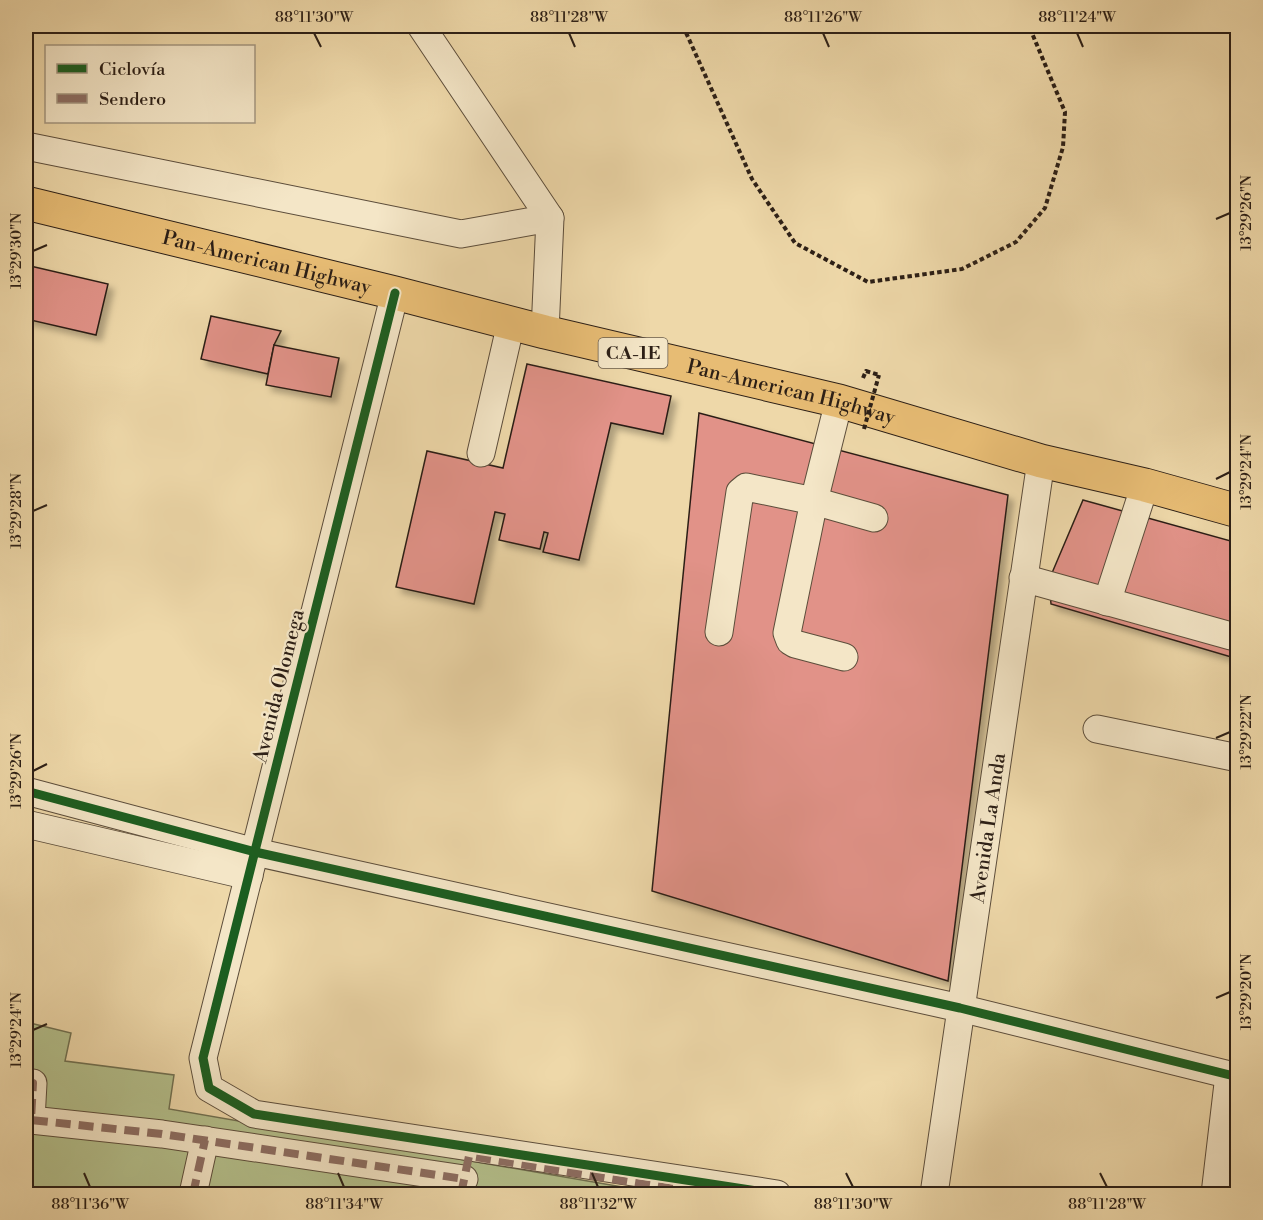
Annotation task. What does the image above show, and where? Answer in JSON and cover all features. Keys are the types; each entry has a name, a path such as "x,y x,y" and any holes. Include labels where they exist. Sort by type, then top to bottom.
{"highway":[{"name":"Pan-American Highway","path":"26,203 395,292 545,332 839,401 1041,461 1145,485 1238,511"}],"street":[{"path":"421,26 550,218 545,332"},
{"path":"26,146 460,234 550,218"},
{"name":"Avenida Olomega","path":"395,292 203,1058 209,1088 254,1114 447,1144"},
{"path":"481,453 511,323"},
{"path":"839,401 825,466 814,501 787,633 790,641 795,644 844,657"},
{"name":"Avenida La Anda","path":"934,1194 1041,461"},
{"path":"1107,602 1145,485"},
{"path":"719,632 740,492 746,487 814,501 874,518"},
{"path":"1023,578 1238,636"},
{"path":"1097,729 1238,758"},
{"path":"26,791 252,864"},
{"path":"26,824 252,864 960,1008 1233,1076 1215,1194"},
{"path":"26,1082 33,1083 31,1120 199,1151 455,1186"},
{"path":"26,1138 199,1151"},
{"path":"455,1186 447,1144 777,1194"},
{"path":"181,1194 199,1151"},
{"path":"193,1194 199,1151"},
{"path":"455,1186 469,1156 706,1194"}],"path":[{"path":"683,26 752,179 795,243 868,282 962,269 1016,242 1045,208 1063,147 1065,112 1029,26"},
{"path":"864,429 879,375"}],"green space":[{"path":"26,1022 71,1033 65,1061 174,1075 169,1109 663,1194 26,1194"}],"building":[{"path":"26,265 108,284 96,335 26,319"},
{"path":"211,316 281,331 274,345 268,374 201,359"},
{"path":"274,345 339,358 331,397 266,385"},
{"path":"527,364 671,396 663,434 611,423 579,560 543,552 548,533 544,532 540,549 499,540 505,514 495,512 474,604 396,587 427,451 503,468"},
{"path":"699,413 1008,495 948,981 652,891"},
{"path":"1083,500 1238,543 1238,659 1051,604 1049,580"}],"marked path":[{"path":"26,1082 33,1083 31,1120 162,1134 464,1179"},
{"path":"193,1194 205,1140"},
{"path":"461,1194 469,1156 706,1194"}],"cycle path":[{"path":"395,293 203,1058 209,1088 254,1114 777,1194"},
{"path":"26,791 255,852 960,1008 1238,1077"}]}
